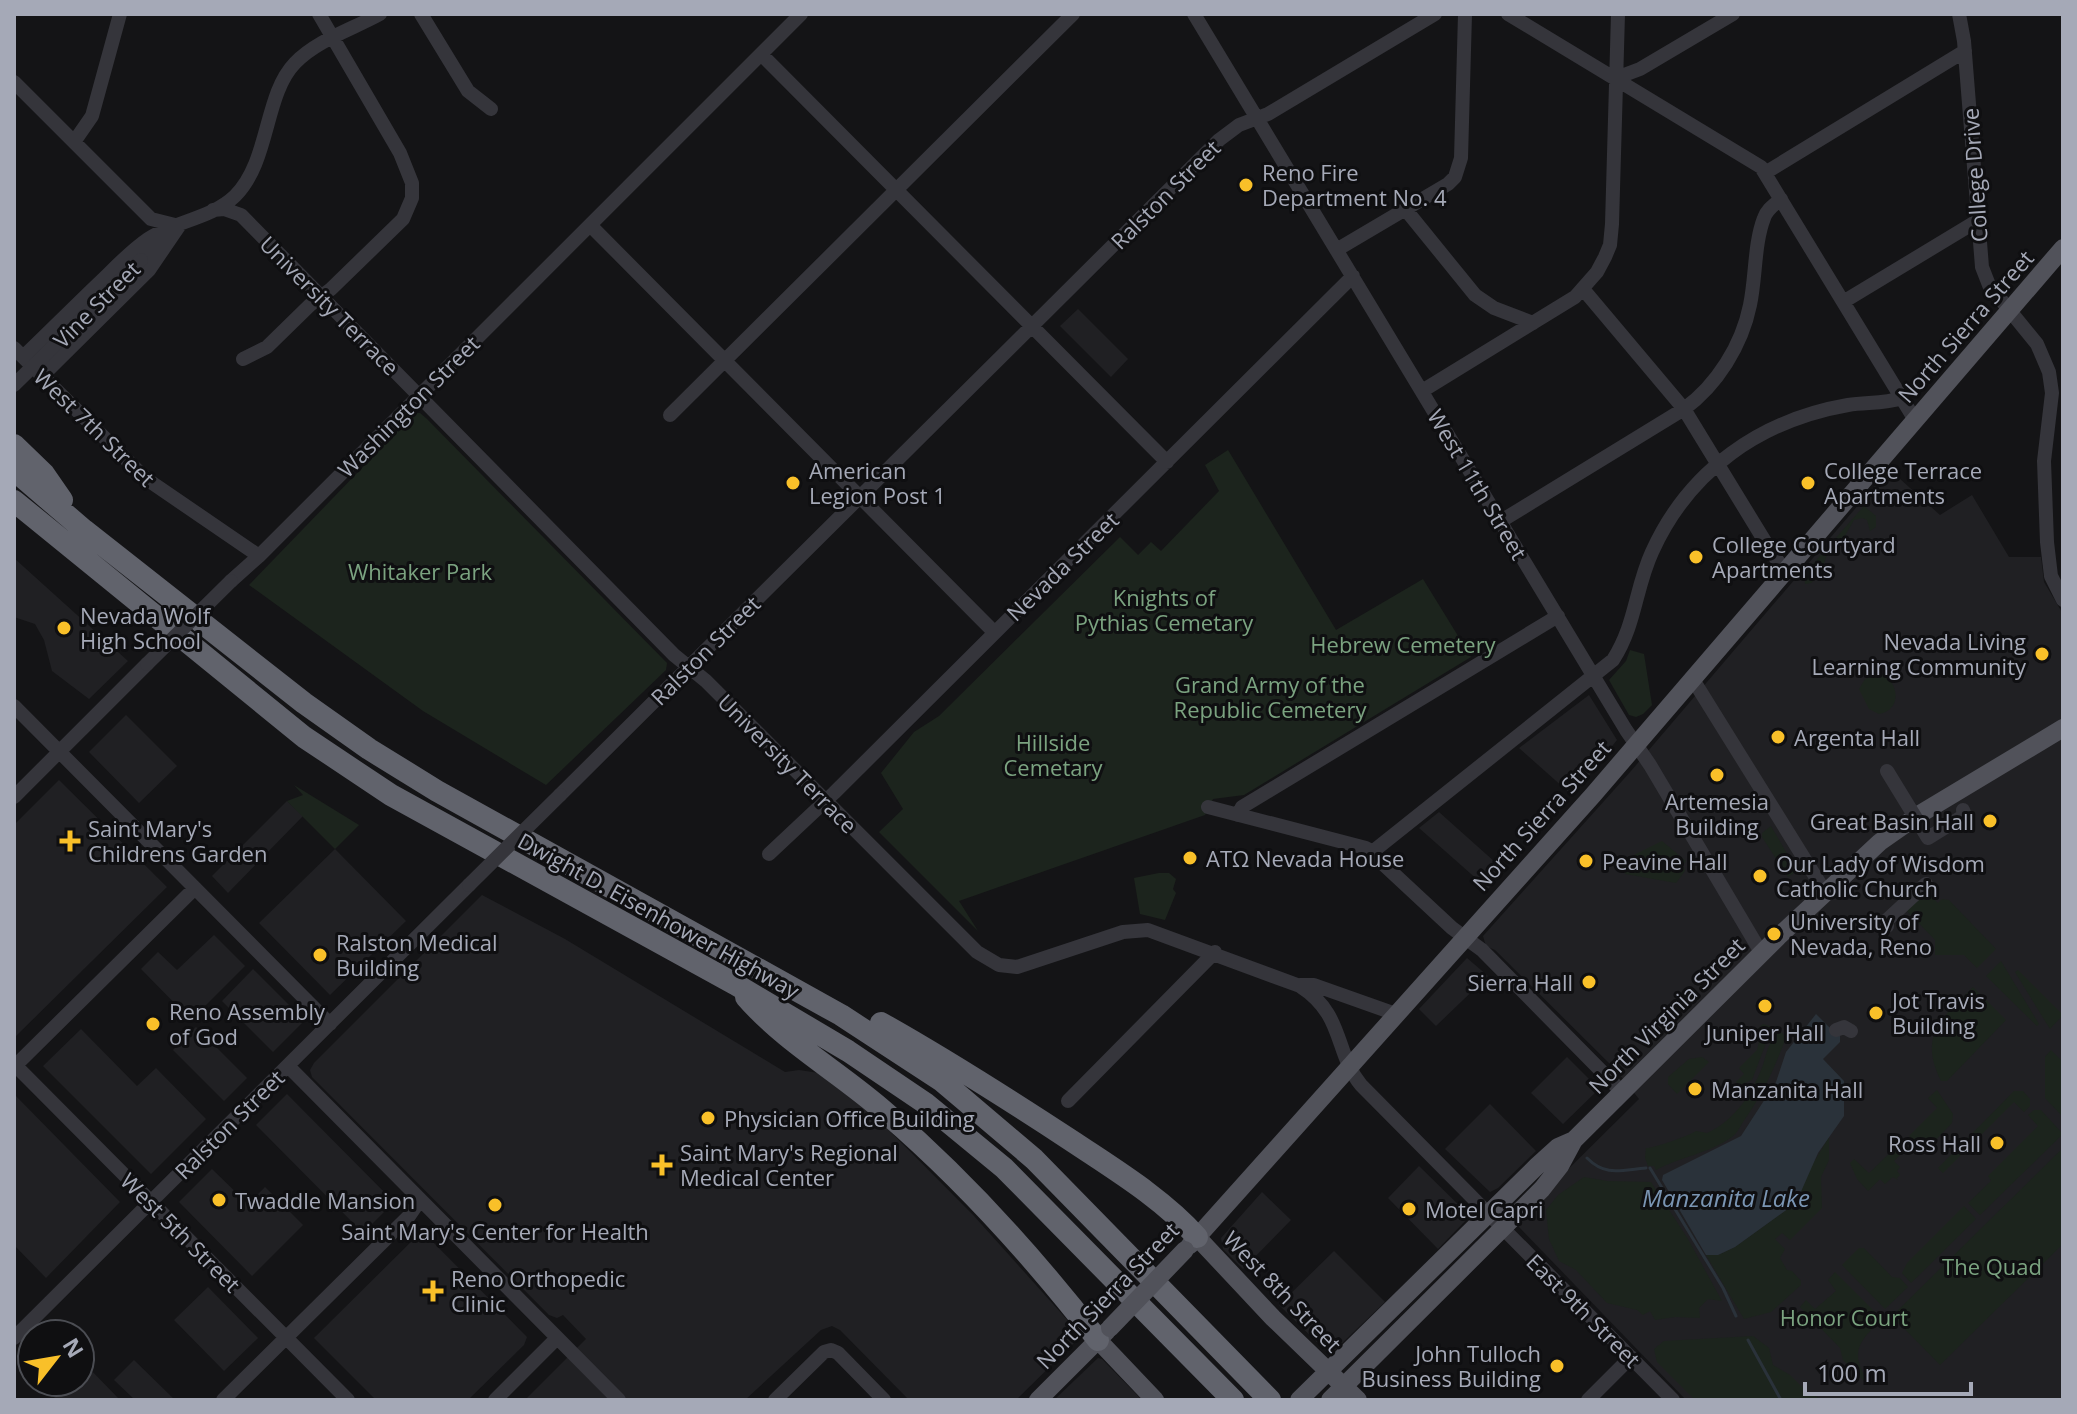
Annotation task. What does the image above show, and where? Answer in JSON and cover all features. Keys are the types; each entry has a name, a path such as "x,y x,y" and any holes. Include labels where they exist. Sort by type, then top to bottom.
{"highway":[{"path":"14,445 44,474 84,530"},
{"name":"Dwight D. Eisenhower Highway","path":"14,470 84,530 336,727 437,791 841,1015 942,1081 1034,1159 1270,1400"},
{"name":"Dwight D. Eisenhower Highway","path":"14,501 304,737 343,764 391,795 735,984 883,1073 966,1134 1004,1168 1233,1400"},
{"path":"14,512 46,526"},
{"path":"577,869 710,929 964,1071 1171,1210 1191,1243"},
{"path":"735,984 769,1023 885,1111 1104,1334"}],"main road":[{"name":"North Sierra Street","path":"1038,1400 1191,1243 1464,938 1636,744 2063,248"},
{"name":"North Virginia Street","path":"1299,1400 1335,1379 1496,1221 1558,1147 1574,1140 1862,857 1901,826 2063,728"},
{"name":"West 8th Street","path":"1191,1243 1243,1287 1358,1400"},
{"path":"1104,1334 1155,1400"},
{"name":"North Virginia Street","path":"1330,1400 1335,1379"}],"street":[{"path":"74,142 92,116 120,14"},
{"path":"243,359 267,347 403,219 412,198 408,169 319,14"},
{"name":"Vine Street","path":"18,352 139,245 152,236 213,210 235,196 253,169 287,73 306,54 380,14"},
{"path":"421,14 468,91 491,109"},
{"name":"Washington Street","path":"14,797 801,14"},
{"name":"West 11th Street","path":"1194,14 1762,954"},
{"name":"Ralston Street","path":"14,1338 1219,140 1239,125 1258,118 1435,14"},
{"path":"1338,249 1448,184 1460,168 1465,14"},
{"path":"1508,14 1751,159 1765,173 1915,420"},
{"path":"1422,391 1583,289 1597,272 1610,245 1618,14"},
{"path":"1616,78 1640,69 1733,14"},
{"name":"College Drive","path":"1959,14 1965,51 1984,276 2037,344 2051,382 2044,452 2047,542 2051,576 2063,600"},
{"path":"670,415 1069,15"},
{"path":"1765,173 1965,51"},
{"path":"761,54 1167,462"},
{"path":"14,82 151,219 179,226"},
{"path":"1501,521 1684,409 1709,388 1738,340 1750,308 1764,218 1781,199"},
{"name":"University Terrace","path":"213,210 224,209 241,215 674,655 989,961 1017,967 1136,930 1159,932 1300,986 1313,995 1326,1011 1339,1036 1349,1067"},
{"path":"1406,210 1475,295 1494,308 1533,323"},
{"path":"1843,302 1977,221"},
{"path":"590,225 994,632"},
{"name":"Vine Street","path":"14,385 179,226"},
{"name":"Vine Street","path":"42,376 149,270 165,251 179,226"},
{"name":"Nevada Street","path":"769,854 1353,276"},
{"path":"1583,289 1684,409 1785,571"},
{"name":"West 7th Street","path":"18,352 145,478 259,556"},
{"path":"1371,853 1613,660 1631,626 1645,568 1671,515 1717,463 1758,435 1801,416 1849,404 1889,402 1902,398"},
{"path":"2047,542 2063,535"},
{"path":"1238,815 1242,807 1558,616"},
{"path":"1692,678 1825,892"},
{"path":"14,706 330,1024"},
{"path":"1887,771 1928,838 1965,815 1963,810"},
{"path":"1208,807 1354,843 1371,853 1464,938 1482,950 1622,1092"},
{"path":"1887,926 1886,921 1926,884"},
{"path":"15,1065 195,888"},
{"path":"1068,1101 1215,952"},
{"path":"1300,986 1314,985 1396,1014"},
{"name":"West 5th Street","path":"15,1065 348,1400"},
{"path":"288,1066 619,1400"},
{"name":"East 9th Street","path":"1349,1067 1361,1085 1673,1400"},
{"path":"223,1400 393,1232 420,1200"},
{"path":"495,1400 557,1338"},
{"path":"775,1400 824,1352 831,1350 838,1353 884,1400"},
{"path":"1588,1400 1631,1357"}],"shaded area":[{"path":"1078,309 1128,359 1111,377 1060,326"},
{"name":"University of Nevada, Reno","path":"1889,469 1940,515 1972,495 2009,557 2041,557 2044,582 2063,614 2063,1400 1686,1400 1519,1227 1521,1216 1639,1099 1615,1069 1495,950 1486,946 1483,936 1631,771"},
{"name":"Nevada Wolf High School","path":"14,558 128,661 89,699 52,671 44,640 35,624 14,617"},
{"path":"1589,695 1617,740 1573,796 1519,748"},
{"path":"126,715 177,766 139,803 89,752"},
{"path":"59,780 167,887 15,1037 14,825"},
{"path":"287,801 303,816 228,893 212,876"},
{"path":"1439,812 1505,871 1488,889 1419,828"},
{"path":"335,849 406,921 330,995 259,923"},
{"name":"Saint Mary's Regional Medical Center","path":"482,895 565,939 785,1072 799,1070 819,1073 858,1099 974,1216 1079,1333 1077,1340 1016,1400 909,1400 840,1330 832,1326 821,1330 745,1400 525,1400 586,1339 563,1315 557,1318 549,1315 312,1077 310,1070"},
{"path":"214,935 245,966 191,1020 141,969 158,952 177,970"},
{"path":"1467,958 1488,976 1436,1026 1419,1009"},
{"path":"253,969 302,1018 302,1023 273,1052 222,1001"},
{"path":"196,1027 247,1078 224,1101 173,1050"},
{"path":"81,1029 137,1086 156,1068 206,1119 151,1174 43,1066"},
{"path":"1567,1057 1599,1089 1563,1124 1531,1093"},
{"path":"14,1094 120,1202 46,1278 14,1245"},
{"path":"287,1094 394,1202 363,1233 256,1125"},
{"path":"1490,1104 1536,1151 1490,1192 1445,1149"},
{"path":"1419,1166 1470,1216 1438,1249 1388,1198"},
{"path":"212,1169 248,1204 265,1187 303,1225 252,1276 179,1202"},
{"path":"1262,1192 1291,1220 1243,1269 1223,1249 1221,1238"},
{"path":"420,1233 425,1234 527,1337 524,1345 468,1400 376,1400 314,1338"},
{"path":"1334,1251 1385,1302 1335,1350 1326,1351 1279,1305"},
{"path":"208,1287 258,1338 224,1371 174,1320"},
{"path":"1098,1358 1142,1400 1054,1400"},
{"path":"134,1360 175,1400 135,1400 114,1380"},
{"path":"96,1375 120,1400 52,1400 96,1398"}],"green space":[{"name":"Whitaker Park","path":"415,413 427,419 667,663 666,670 546,785 423,711 249,585"},
{"name":"Hillside Cemetary","path":"1228,450 1336,630 1423,579 1471,657 1244,795 1213,799 1205,815 959,901 978,931 879,832 903,809 881,773 914,732 939,716 1120,537 1138,555 1151,542 1161,551 1219,491 1205,465"},
{"path":"1864,506 1876,516 1876,527 1870,531 1867,520 1854,520 1842,541 1827,555 1820,574 1811,583 1805,584 1804,574"},
{"path":"1630,650 1644,654 1652,705 1636,717 1629,715 1609,680 1626,661"},
{"path":"1880,673 1892,683 1896,695 1892,707 1879,714 1869,709 1859,689 1865,679"},
{"path":"294,785 359,825 335,849 287,801 303,795"},
{"path":"1771,826 1797,871 1788,877 1762,837 1762,833"},
{"path":"1662,841 1686,861 1683,865 1685,871 1676,883 1625,874 1622,861"},
{"path":"1169,873 1176,879 1173,889 1176,893 1165,920 1140,914 1134,878"},
{"path":"1925,890 1938,903 1942,899 1949,900 1996,949 1977,968 1964,955 1935,955 1935,940 1906,910"},
{"path":"2001,961 2039,1024 2037,1026 1986,976"},
{"path":"2018,970 2063,1015 2050,1029 2015,972"},
{"path":"1973,987 2006,1020 1947,1081 1941,1081 1934,1065 1933,1039 1943,1018"},
{"path":"1763,1024 1772,1027 1752,1080 1740,1085 1736,1082 1744,1074 1739,1068 1757,1050 1759,1042 1753,1033"},
{"path":"1779,1030 1786,1037 1768,1081 1734,1135 1714,1147 1656,1170 1654,1166 1648,1166 1646,1148 1696,1131 1707,1133 1726,1121 1742,1105"},
{"path":"2051,1050 2063,1062 2061,1115 2045,1098 2045,1057"},
{"path":"1702,1057 1709,1062 1677,1094 1668,1084 1668,1077 1689,1059"},
{"path":"1937,1090 1953,1114 1952,1123 1926,1150 1909,1136 1937,1108 1928,1098"},
{"path":"2014,1091 2023,1091 2030,1099 2030,1106 2024,1112 2014,1102 1943,1173 1938,1168"},
{"path":"2034,1110 2041,1110 2063,1134 1980,1215 1968,1203 1991,1181 1988,1176 2038,1126 2028,1115"},
{"path":"1829,1137 1829,1160 1821,1177 1822,1208 1790,1240 1782,1233 1775,1239 1785,1249 1780,1258 1787,1270 1801,1281 1801,1285 1771,1312 1744,1319 1706,1255 1718,1255 1735,1247 1796,1203 1811,1167"},
{"path":"1895,1148 1901,1154 1894,1161 1900,1167 1898,1180 1893,1177 1885,1184 1880,1179 1868,1191 1857,1179 1850,1163 1854,1159 1869,1173"},
{"name":"The Quad","path":"2063,1148 2063,1244 1940,1365 1892,1316"},
{"path":"1584,1177 1651,1182 1688,1239 1722,1301 1708,1299 1699,1308 1700,1318 1655,1320 1650,1311 1643,1315 1637,1310 1607,1303 1576,1270 1559,1261 1549,1239 1546,1210 1558,1195"},
{"path":"1964,1206 1976,1219 1911,1283 1902,1273 1907,1263"},
{"path":"1859,1248 1864,1248 1892,1277 1900,1278 1908,1287 1885,1309 1842,1265"},
{"name":"Honor Court","path":"1835,1272 1882,1319 1863,1340 1858,1353 1867,1380 1865,1382 1843,1360 1840,1348 1800,1307 1806,1300 1815,1309 1836,1291 1828,1280"},
{"path":"1753,1336 1769,1348 1773,1365 1823,1400 1695,1400 1657,1362 1654,1349 1664,1341"}],"water":[{"name":"Manzanita Lake","path":"1816,1014 1836,1034 1840,1034 1840,1042 1823,1059 1844,1081 1844,1116 1818,1153 1796,1203 1735,1247 1718,1255 1706,1255 1662,1180 1663,1175 1741,1136 1776,1082 1786,1052"}],"waterway":[{"path":"1587,1158 1607,1170 1646,1168"},
{"path":"1650,1168 1723,1288 1736,1316"},
{"path":"1748,1340 1781,1400"}],"place":[{"name":"Reno Fire Department No. 4","path":"1246,185"},
{"name":"American Legion Post 1","path":"793,483"},
{"name":"College Terrace Apartments","path":"1808,483"},
{"name":"College Courtyard Apartments","path":"1696,557"},
{"name":"Nevada Wolf High School","path":"64,628"},
{"name":"Nevada Living Learning Community","path":"2042,654"},
{"name":"Argenta Hall","path":"1778,737"},
{"name":"Artemesia Building","path":"1717,775"},
{"name":"Great Basin Hall","path":"1990,821"},
{"name":"Saint Mary's Childrens Garden","path":"70,841"},
{"name":"ΑΤΩ Nevada House","path":"1190,858"},
{"name":"Peavine Hall","path":"1586,861"},
{"name":"Our Lady of Wisdom Catholic Church","path":"1760,876"},
{"name":"University of Nevada, Reno","path":"1774,934"},
{"name":"Ralston Medical Building","path":"320,955"},
{"name":"Sierra Hall","path":"1589,982"},
{"name":"Juniper Hall","path":"1765,1006"},
{"name":"Jot Travis Building","path":"1876,1013"},
{"name":"Reno Assembly of God","path":"153,1024"},
{"name":"Manzanita Hall","path":"1695,1089"},
{"name":"Physician Office Building","path":"708,1118"},
{"name":"Ross Hall","path":"1997,1143"},
{"name":"Saint Mary's Regional Medical Center","path":"662,1165"},
{"name":"Twaddle Mansion","path":"219,1200"},
{"name":"Saint Mary's Center for Health","path":"495,1205"},
{"name":"Motel Capri","path":"1409,1209"},
{"name":"Reno Orthopedic Clinic","path":"433,1291"},
{"name":"John Tulloch Business Building","path":"1557,1366"}],"park label":[{"name":"Knights of Pythias Cemetary","path":"1164,610"},
{"name":"Hebrew Cemetery","path":"1403,644"},
{"name":"Grand Army of the Republic Cemetery","path":"1270,696"}]}
